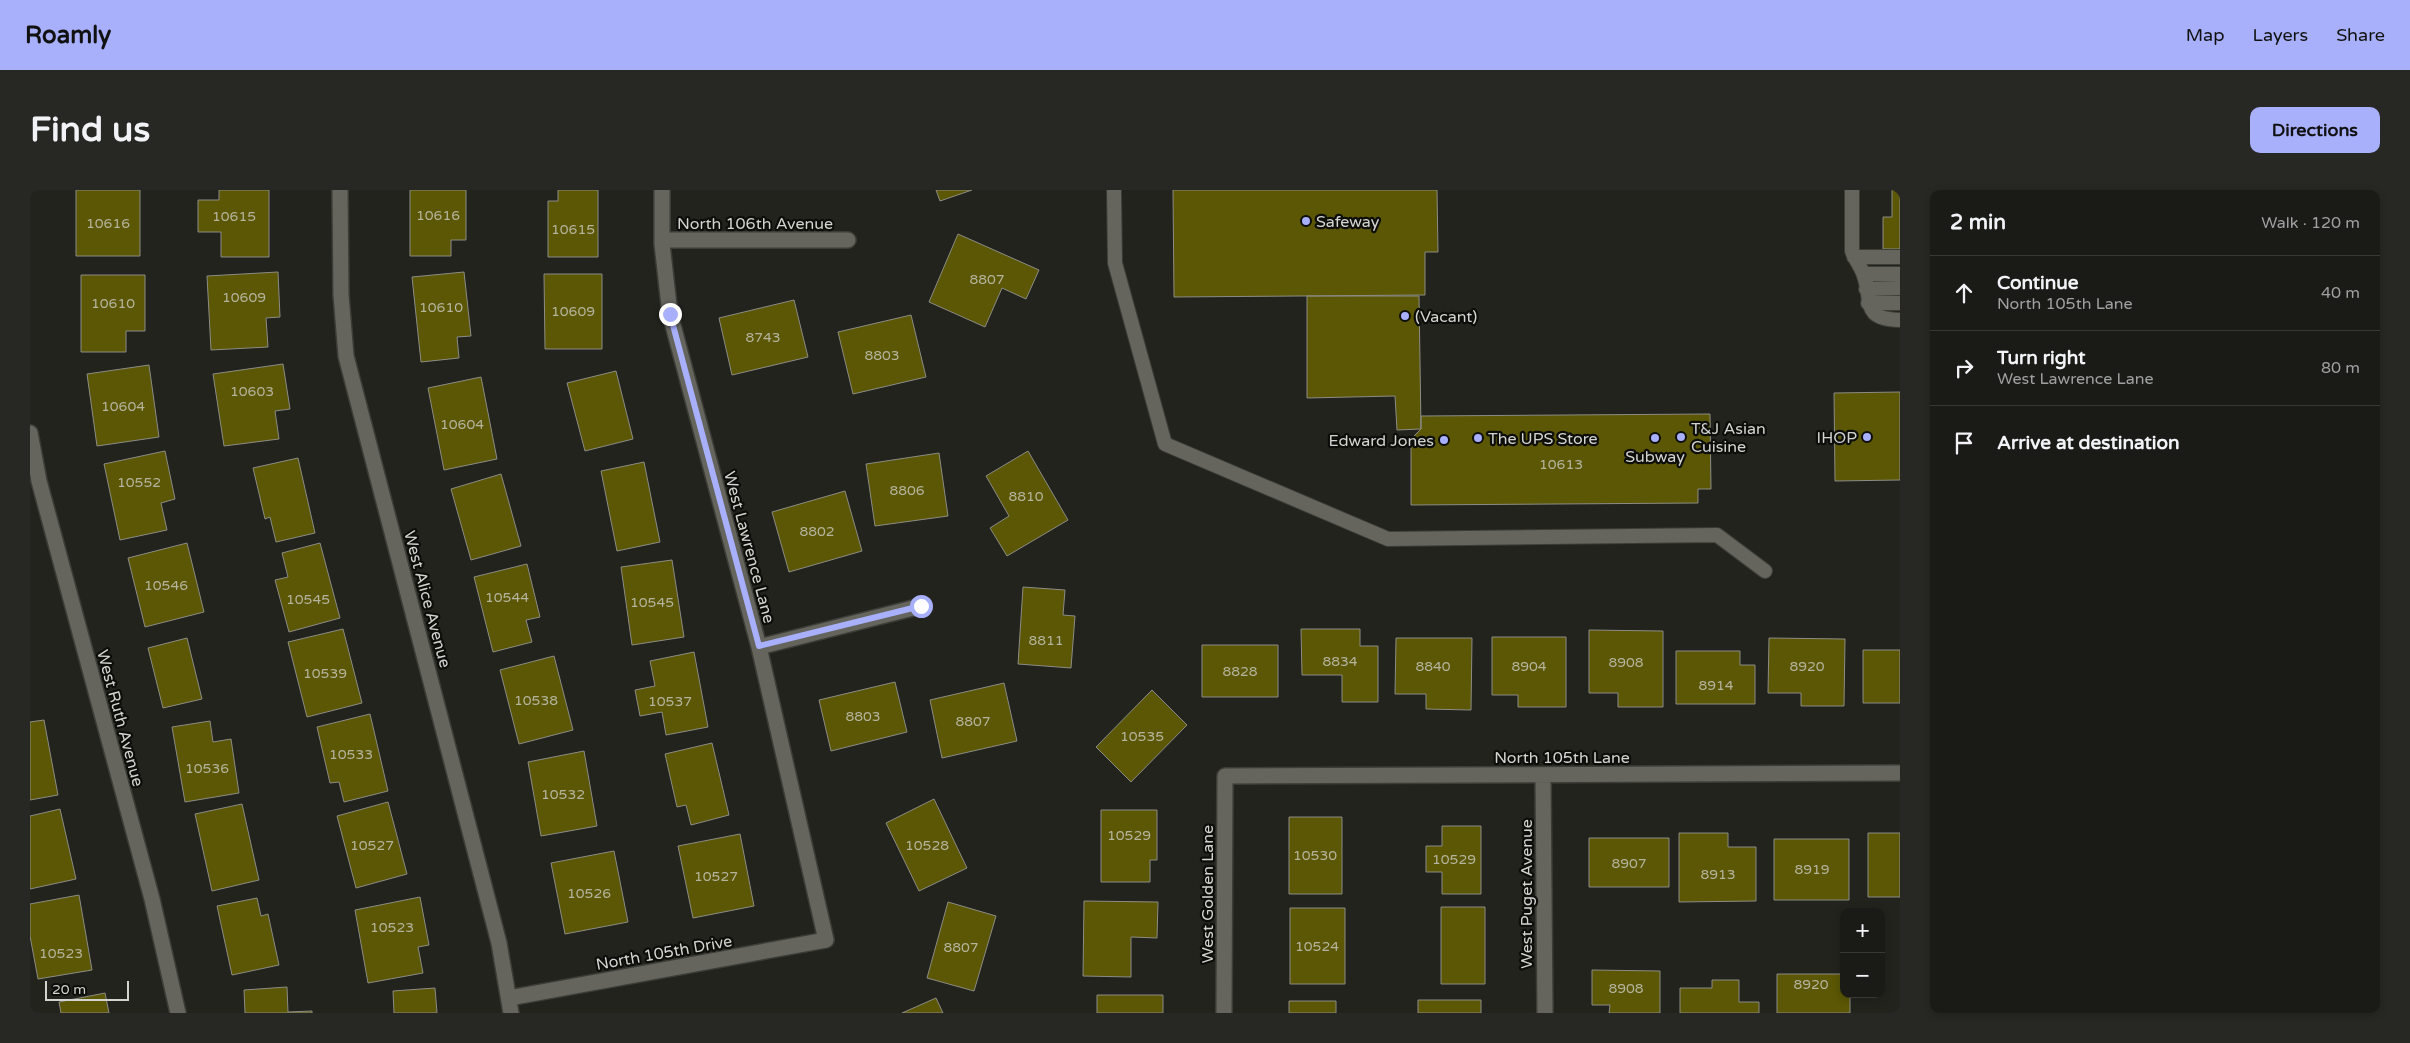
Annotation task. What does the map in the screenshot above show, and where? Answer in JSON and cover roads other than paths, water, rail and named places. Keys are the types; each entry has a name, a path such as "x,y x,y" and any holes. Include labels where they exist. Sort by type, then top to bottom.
{"street":[{"name":"West Alice Avenue","path":"340,190 340,295 346,356 500,944 510,1013"},
{"name":"West Lawrence Lane","path":"662,190 662,240 670,314 759,646 826,940"},
{"name":"North 106th Avenue","path":"662,240 848,240"},
{"name":"West Ruth Avenue","path":"30,433 47,509 152,899 178,1013"},
{"path":"759,646 921,606"},
{"name":"North 105th Lane","path":"1225,776 1900,773"},
{"name":"West Puget Avenue","path":"1543,774 1545,1013"},
{"name":"West Golden Lane","path":"1224,1013 1225,776"},
{"name":"North 105th Drive","path":"509,998 826,940"}],"lane":[{"path":"1114,190 1115,263 1165,444 1388,539 1717,535 1765,571"},
{"path":"1852,190 1853,254 1864,274 1867,296 1874,313 1884,319 1900,320"},
{"path":"1853,254 1900,256"},
{"path":"1864,274 1900,274"},
{"path":"1867,296 1900,288"},
{"path":"1867,296 1900,302"}],"place":[{"name":"Safeway","path":"1306,221"},
{"name":"(Vacant)","path":"1405,316"},
{"name":"T&J Asian Cuisine","path":"1681,437"},
{"name":"IHOP","path":"1867,437"},
{"name":"The UPS Store","path":"1478,438"},
{"name":"Subway","path":"1655,438"},
{"name":"Edward Jones","path":"1444,440"}]}
